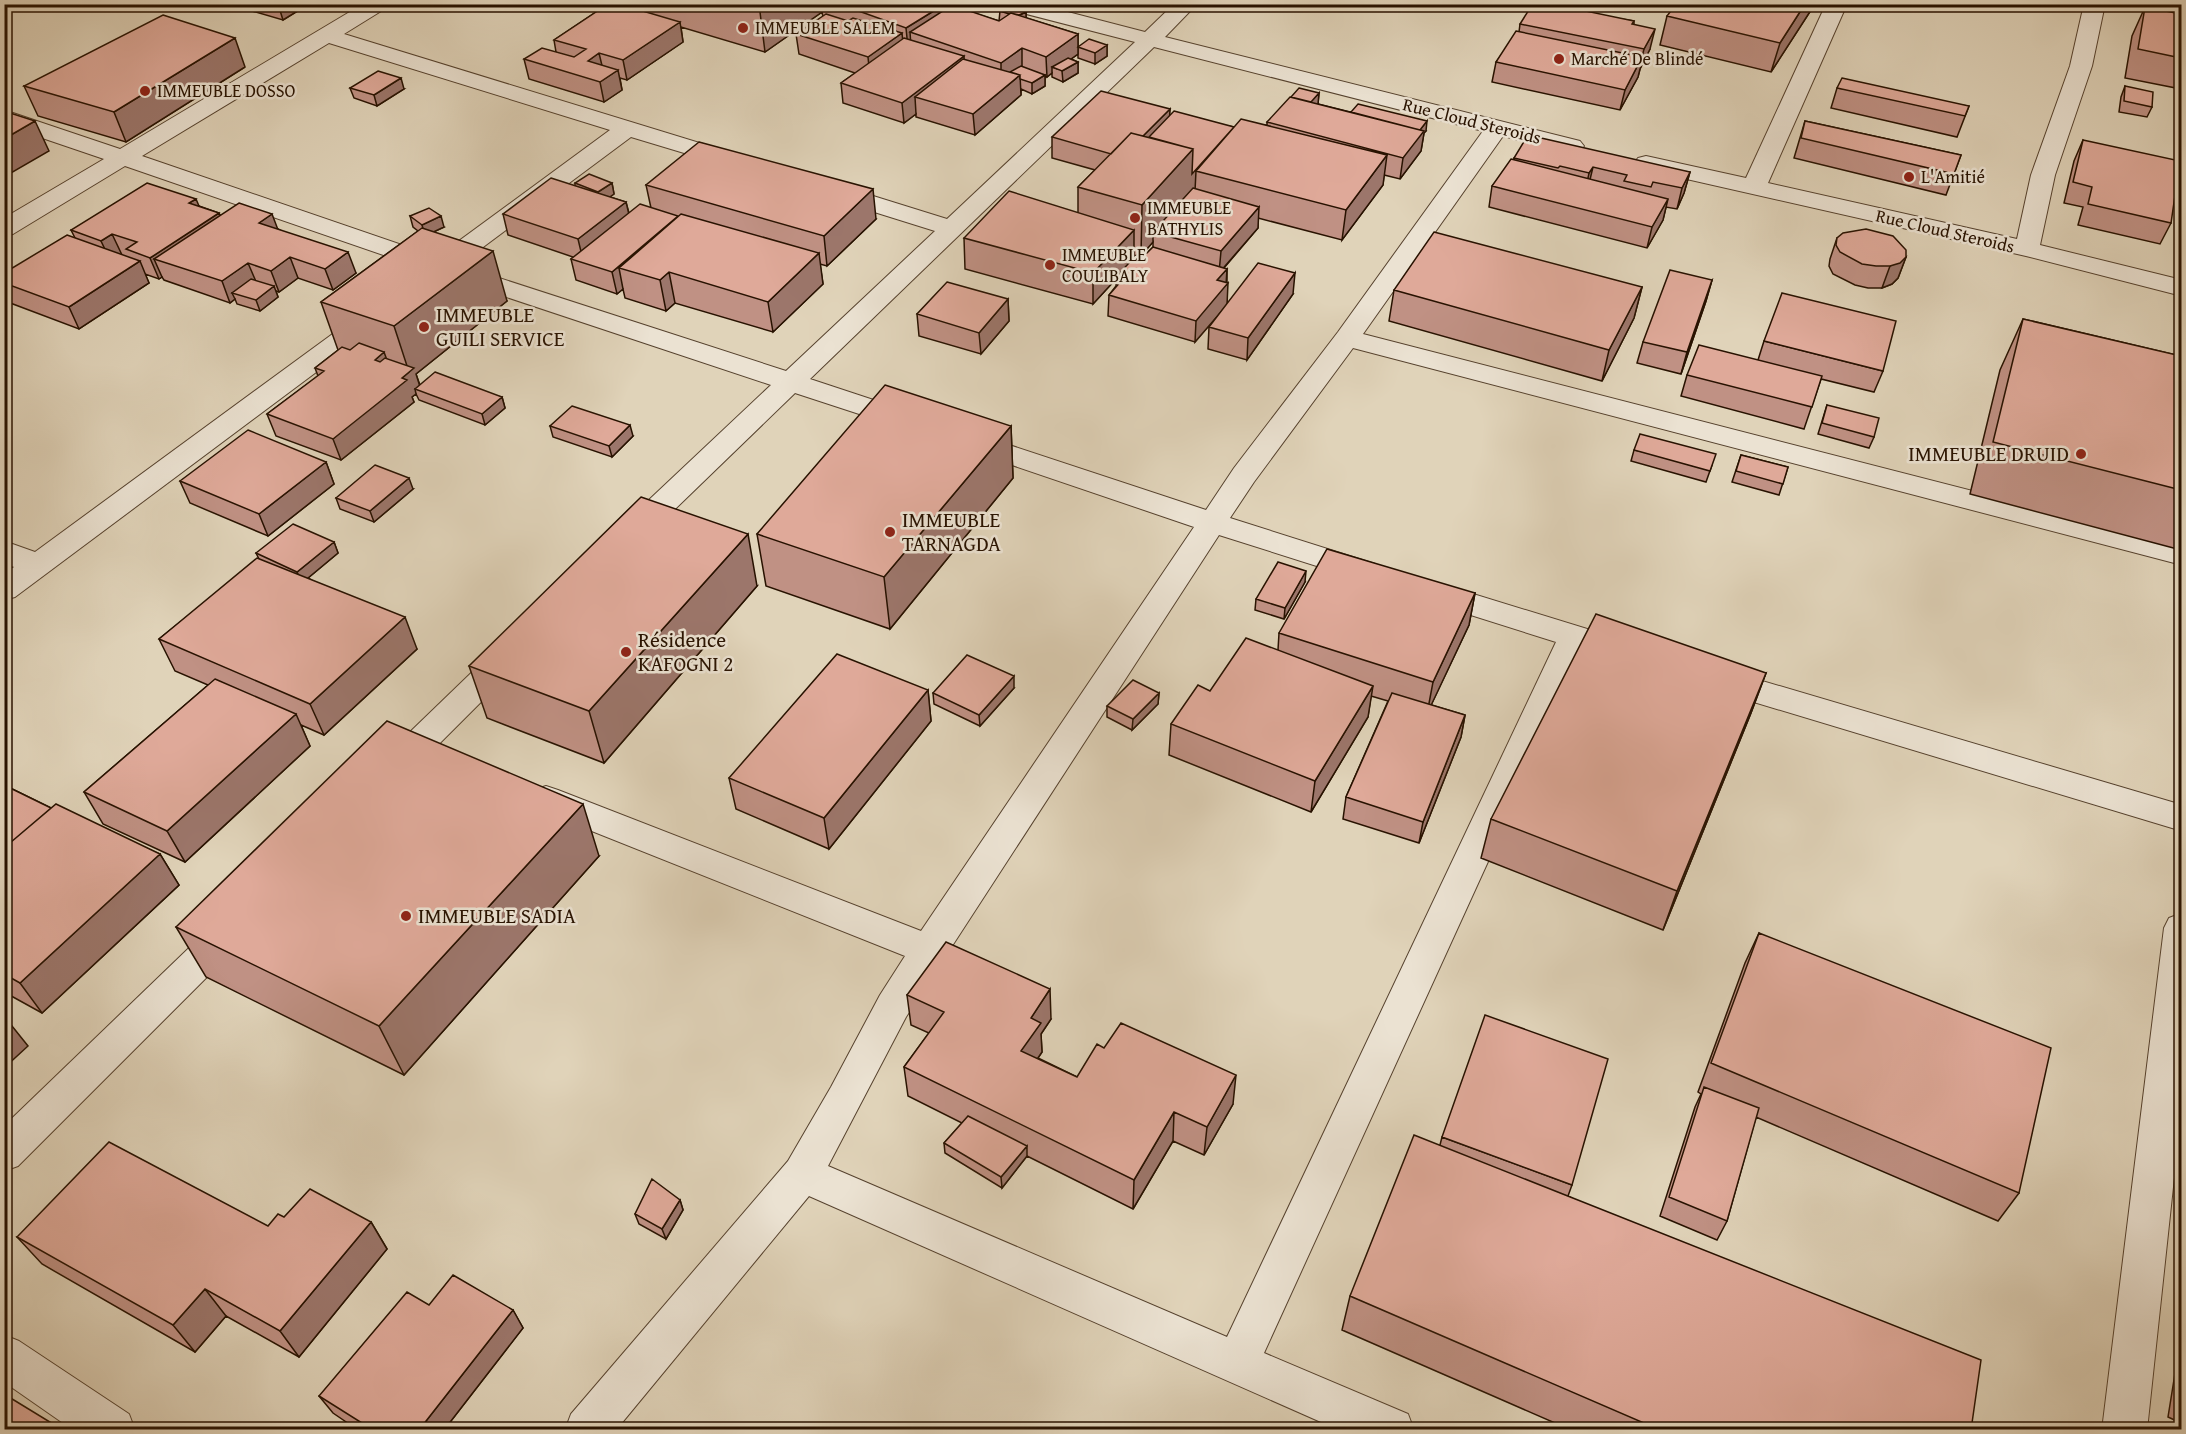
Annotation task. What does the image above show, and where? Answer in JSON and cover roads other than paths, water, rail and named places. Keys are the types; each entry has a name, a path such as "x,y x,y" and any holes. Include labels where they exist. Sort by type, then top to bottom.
{"street":[{"path":"4,229 379,4"},
{"name":"Rue Cloud Steroids","path":"1010,4 1497,128 2027,249 2181,288"},
{"path":"613,552 1187,4"},
{"path":"1754,188 1837,4"},
{"path":"2027,249 2043,175 2081,66 2095,4"},
{"path":"325,35 751,166"},
{"path":"4,117 441,267 791,381 1213,524 1654,661"},
{"path":"4,590 628,128"},
{"path":"586,1430 802,1174 845,1099 893,1006 1244,475 1347,338 1497,128"},
{"path":"807,184 952,228"},
{"path":"1347,338 2181,555"},
{"path":"4,551 38,565"},
{"path":"1237,1364 1574,637"},
{"path":"374,789 523,641"},
{"path":"1688,671 2181,819"},
{"path":"415,747 449,761"},
{"path":"516,787 929,950"},
{"path":"4,1153 248,913"},
{"path":"2124,1430 2181,928"},
{"path":"802,1174 1392,1430"},
{"path":"4,1356 113,1430"}],"place":[{"name":"IMMEUBLE SALEM","path":"743,28"},
{"name":"Marché De Blindé","path":"1559,59"},
{"name":"IMMEUBLE DOSSO","path":"145,91"},
{"name":"L'Amitié","path":"1909,177"},
{"name":"IMMEUBLE BATHYLIS","path":"1135,218"},
{"name":"IMMEUBLE COULIBALY","path":"1050,265"},
{"name":"IMMEUBLE GUILI SERVICE","path":"424,327"},
{"name":"IMMEUBLE DRUID","path":"2081,454"},
{"name":"IMMEUBLE TARNAGDA","path":"890,532"},
{"name":"Résidence KAFOGNI 2","path":"626,652"},
{"name":"IMMEUBLE SADIA","path":"406,916"}]}
